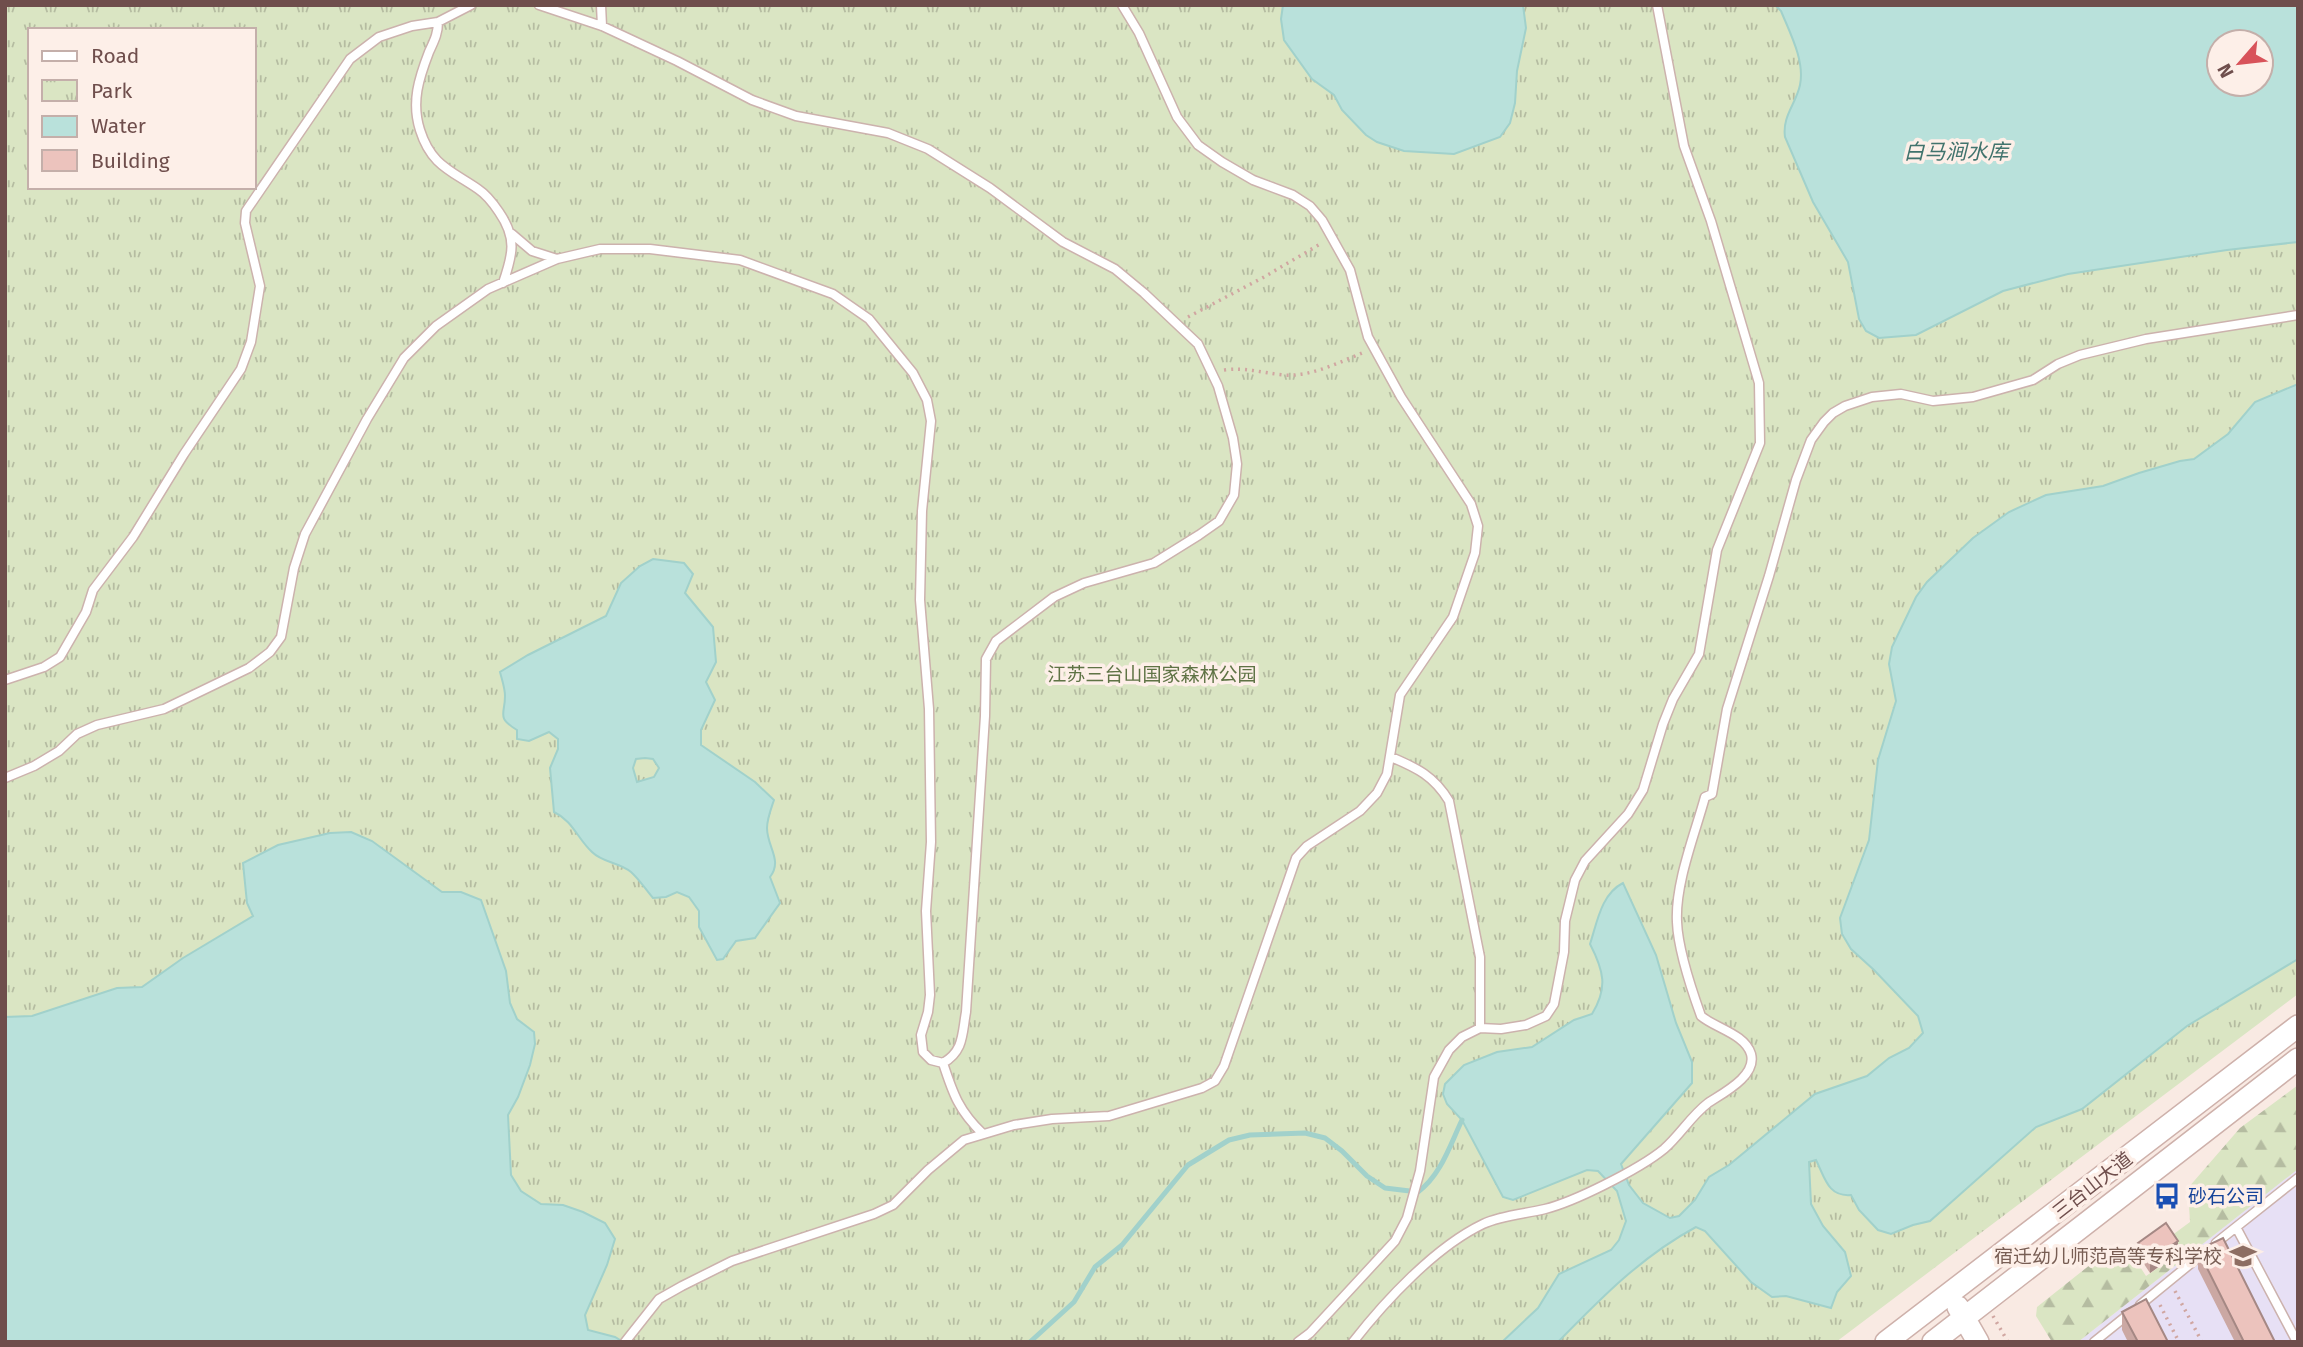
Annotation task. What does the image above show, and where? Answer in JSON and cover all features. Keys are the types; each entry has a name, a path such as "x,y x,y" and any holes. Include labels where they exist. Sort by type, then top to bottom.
{"main road":[{"name":"三台山大道","path":"1886,1342 2298,1026"},
{"name":"三台山大道","path":"1944,1338 1964,1317 2298,1059"},
{"path":"1942,1301 1964,1317 1978,1342"},
{"path":"1942,1301 1944,1338"}],"lane":[{"path":"5,680 44,667 60,657 86,612 93,590 133,537 241,369 251,342 260,286 245,223 246,211 349,60 379,37 412,26 438,22 471,5"},
{"path":"5,778 43,761 59,751 77,734 97,725 164,709 249,668 270,652 281,637 294,568 305,534 367,419 404,358 436,326 488,289 557,259 600,249 650,248 740,260 833,294 869,319 913,373 927,400 931,421 922,511 920,600 929,709 931,842 926,911 930,995 921,1035 923,1052 931,1060 943,1063 956,1056 966,1012 982,768 986,659 996,642 1054,597 1084,583 1154,562 1219,521 1234,495 1237,464 1233,438 1212,373 1198,344 1115,269 1063,242 990,188 928,149 888,133 796,116 752,100 602,26 539,5"},
{"path":"601,5 602,26"},
{"path":"626,1340 659,1299 682,1286 732,1261 874,1214 893,1205 928,1170 964,1140 1014,1125 1052,1119 1110,1116 1202,1088 1215,1081 1224,1066 1296,858 1307,846 1360,811 1377,793 1387,774 1391,757 1400,695 1453,617 1475,553 1478,526 1471,504 1401,397 1374,348 1357,304 1350,270 1310,206 1293,195 1253,180 1198,145 1177,117 1139,33 1122,5"},
{"path":"1298,1342 1311,1333 1395,1241 1407,1218 1416,1186 1434,1077 1449,1050 1462,1037 1480,1028 1501,1029 1526,1025 1546,1016 1554,1004 1565,921 1575,880 1585,861 1628,814 1643,790 1673,699 1699,654 1717,550 1760,443 1759,383 1711,221 1684,146 1657,5"},
{"path":"438,22 438,33 419,77 415,108 427,149 448,171 488,197 510,232 532,251 557,259"},
{"path":"503,282 512,249 510,232"},
{"path":"1353,1342 1379,1309 1455,1241 1483,1224 1548,1208 1606,1184 1629,1171 1664,1149 1705,1106 1746,1075 1751,1064 1751,1053 1742,1042 1711,1025 1701,1016 1679,935 1678,909 1682,880 1705,797 1712,794 1727,709 1796,480 1811,440 1824,422 1845,406 1872,397 1901,394 1933,401 1973,397 2033,380 2058,364 2080,355 2146,339 2298,316"},
{"path":"1391,757 1419,769 1440,785 1450,800 1480,957 1480,1028"},
{"path":"943,1063 957,1103 966,1118 983,1134"},
{"path":"2094,1342 2298,1178"},
{"path":"2236,1227 2297,1342"}],"path":[{"path":"1177,323 1332,238"},
{"path":"1212,373 1238,368 1285,375 1304,373 1374,348"},
{"path":"2169,1281 2202,1342"},
{"path":"2154,1293 2179,1342"}],"shaded area":[{"name":"宿迁幼儿师范高等专科学校","path":"2298,1169 2298,1342 2078,1342"}],"green space":[{"name":"江苏三台山国家森林公园","path":"5,5 2298,5 2298,994 1836,1342 5,1342"},
{"path":"2298,1085 2298,1169 2078,1342 2052,1342 2036,1316 2037,1307 2115,1245 2129,1250 2146,1276 2181,1252 2171,1236 2190,1222 2188,1188 2240,1128"}],"water":[{"path":"1283,5 1523,5 1526,28 1510,123 1500,137 1454,154 1404,151 1377,142 1366,135 1342,110 1334,95 1312,79 1284,40 1281,19"},
{"name":"白马涧水库","path":"1775,5 2298,5 2298,242 2068,274 2003,291 1916,335 1879,338 1866,331 1859,319 1848,262 1813,202 1785,137 1787,116 1800,85 1796,47 1781,11"},
{"path":"2298,384 2298,959 2187,1026 2082,1109 2036,1127 1930,1221 1891,1234 1878,1230 1859,1210 1851,1195 1832,1190 1816,1160 1809,1162 1811,1204 1823,1226 1845,1252 1851,1276 1837,1292 1831,1308 1786,1296 1772,1297 1751,1282 1705,1231 1696,1227 1676,1238 1640,1265 1606,1294 1558,1342 1502,1342 1538,1308 1559,1274 1611,1250 1619,1240 1626,1221 1617,1191 1598,1171 1587,1170 1513,1200 1503,1197 1462,1120 1447,1104 1443,1094 1445,1084 1464,1065 1497,1052 1532,1047 1574,1020 1592,1014 1600,996 1602,979 1590,944 1605,902 1623,883 1656,955 1676,1023 1692,1062 1692,1083 1621,1164 1629,1185 1643,1203 1670,1218 1679,1216 1695,1200 1709,1177 1729,1165 1815,1094 1867,1076 1889,1058 1909,1048 1923,1033 1918,1016 1851,949 1842,934 1840,918 1869,840 1878,760 1896,701 1889,664 1892,647 1916,597 1927,582 1973,538 2009,512 2046,495 2103,486 2139,473 2194,459 2228,434 2255,402"},
{"path":"653,559 684,563 693,574 685,593 713,627 716,662 706,682 715,700 701,730 701,745 755,782 774,800 767,828 775,859 774,871 770,877 780,903 755,938 736,941 723,959 717,960 699,927 699,911 689,897 677,892 666,897 653,898 631,872 592,852 566,820 554,812 550,768 558,749 558,739 549,732 529,741 517,739 517,730 506,722 503,715 505,693 500,672 606,616 621,583 640,566","holes":["636,759 653,759 659,768 654,777 637,782 633,768"]},
{"path":"351,832 372,841 442,892 461,892 481,900 506,971 510,1003 517,1019 534,1032 535,1044 530,1065 508,1115 511,1175 521,1191 541,1204 563,1205 605,1223 615,1239 607,1265 585,1315 588,1330 615,1337 623,1342 5,1342 5,1017 32,1016 117,988 142,987 183,958 253,916 247,903 243,863 278,845 330,833"}],"building":[{"path":"2166,1223 2178,1241 2150,1260 2138,1243"},
{"path":"2223,1238 2275,1342 2244,1342 2198,1250"},
{"path":"2146,1299 2168,1342 2138,1342 2122,1312"}],"waterway":[{"path":"1030,1342 1074,1302 1095,1267 1122,1245 1188,1165 1229,1140 1250,1135 1305,1133 1325,1138 1367,1176 1385,1188 1418,1192 1439,1168 1462,1120"}],"place":[{"name":"砂石公司","path":"2167,1196"},
{"name":"宿迁幼儿师范高等专科学校","path":"2243,1256"}]}
